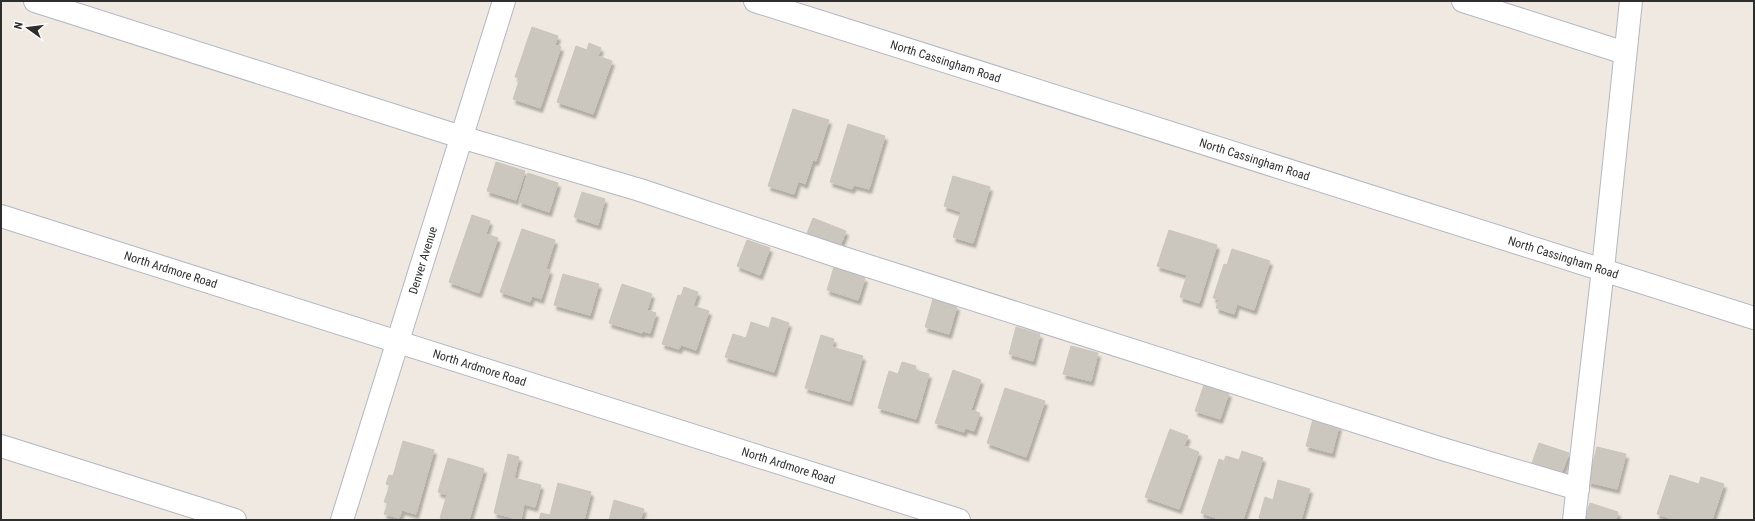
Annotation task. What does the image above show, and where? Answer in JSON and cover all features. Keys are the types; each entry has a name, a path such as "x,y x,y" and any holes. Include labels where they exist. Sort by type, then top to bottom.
{"street":[{"path":"36,1 461,137 640,190 834,255 1439,448 1578,489"},
{"name":"Denver Avenue","path":"342,520 504,1"},
{"name":"North Cassingham Road","path":"755,1 1754,318"},
{"path":"1463,1 1625,53"},
{"path":"1574,520 1603,269 1630,1"},
{"name":"North Ardmore Road","path":"1,216 959,520"},
{"path":"1,446 235,520"}],"building":[{"path":"532,27 558,36 555,45 561,47 540,108 513,99 520,78 515,77"},
{"path":"589,43 601,48 598,56 612,61 593,114 557,102 576,46 587,50"},
{"path":"793,109 829,120 816,161 813,160 805,184 798,181 794,194 768,186"},
{"path":"848,124 885,136 869,189 854,185 852,189 830,182"},
{"path":"496,162 525,171 516,200 487,191"},
{"path":"528,173 558,183 549,212 519,202"},
{"path":"953,176 990,187 973,243 953,237 961,212 944,206"},
{"path":"582,192 605,199 598,225 574,217"},
{"path":"472,215 490,221 486,234 498,238 479,293 449,282"},
{"path":"813,218 846,231 837,254 804,241"},
{"path":"522,229 555,240 546,269 550,270 541,299 532,296 530,302 500,292"},
{"path":"1169,230 1217,245 1199,303 1180,297 1187,275 1157,266"},
{"path":"747,240 770,248 760,275 737,266"},
{"path":"1232,249 1270,261 1254,310 1237,304 1234,314 1216,308 1219,299 1213,298 1224,264 1227,265"},
{"path":"834,267 865,278 858,300 827,290"},
{"path":"563,274 599,284 590,315 554,305"},
{"path":"622,284 652,294 647,310 656,313 650,333 643,331 642,333 609,323"},
{"path":"684,287 698,292 693,306 709,311 696,350 681,345 679,349 662,344 678,295 681,296"},
{"path":"933,299 957,306 949,334 925,327"},
{"path":"772,317 789,323 774,372 725,357 733,334 746,338 751,322 769,328"},
{"path":"1016,327 1040,334 1033,361 1009,354"},
{"path":"821,335 834,339 832,347 863,356 850,401 805,388"},
{"path":"1071,346 1098,353 1091,381 1063,374"},
{"path":"902,362 916,366 915,370 929,374 916,419 878,408 889,371 898,374"},
{"path":"953,370 981,380 971,410 980,413 974,431 965,428 964,432 935,423"},
{"path":"1204,385 1229,393 1220,419 1195,411"},
{"path":"1005,388 1045,401 1026,457 987,443"},
{"path":"1313,419 1339,426 1332,453 1306,446"},
{"path":"1170,429 1188,436 1184,446 1199,452 1179,509 1145,497"},
{"path":"403,441 434,450 416,514 402,510 399,518 384,514 388,503 384,502 390,485 386,484 389,475 393,476"},
{"path":"1539,443 1569,453 1560,477 1531,466"},
{"path":"1597,447 1626,454 1617,489 1588,482"},
{"path":"1242,451 1263,458 1243,520 1222,520 1201,513 1219,459 1224,461 1226,456 1239,460"},
{"path":"508,454 519,457 514,478 541,485 535,507 524,504 521,520 494,513"},
{"path":"448,458 484,469 469,520 446,520 440,518 447,495 438,492"},
{"path":"1670,475 1699,484 1701,477 1724,484 1712,520 1676,520 1657,514"},
{"path":"1278,480 1310,489 1301,520 1266,520 1259,518 1265,497 1273,500"},
{"path":"558,483 591,492 584,520 539,520 541,513 550,515"},
{"path":"614,500 644,509 640,520 609,520"},
{"path":"1590,503 1618,512 1616,520 1584,520"}]}
